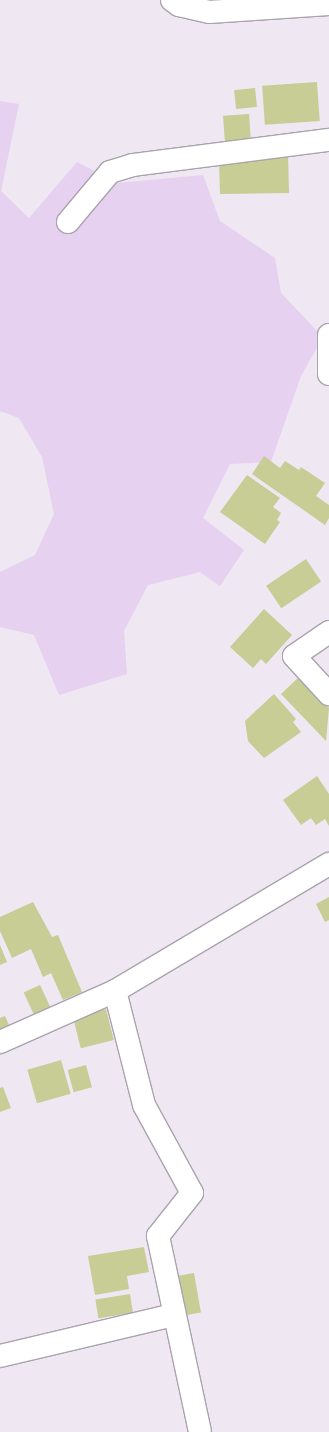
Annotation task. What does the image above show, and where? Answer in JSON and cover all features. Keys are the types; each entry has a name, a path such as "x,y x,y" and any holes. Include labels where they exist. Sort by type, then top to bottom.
{"street":[{"path":"172,0 179,5 209,12 329,4"},
{"path":"68,222 110,172 133,165 329,140"},
{"path":"329,335 329,374"},
{"path":"329,632 294,656 329,694"},
{"path":"0,1042 115,991 329,864"},
{"path":"115,991 144,1105 192,1193 158,1236 200,1432"},
{"path":"0,1356 174,1315"}],"shaded area":[{"path":"0,101 19,104 1,191 29,218 77,162 118,183 203,175 220,221 275,258 281,293 323,337 301,376 271,462 230,464 203,518 244,550 220,586 200,572 148,585 124,631 127,674 59,695 34,635 0,627 0,572 35,555 54,514 42,457 19,418 0,411"}],"building":[{"path":"317,82 320,121 265,125 262,86"},
{"path":"255,88 257,107 236,109 234,90"},
{"path":"249,114 251,141 225,143 223,116"},
{"path":"288,152 289,193 220,194 219,160"},
{"path":"264,456 280,468 285,461 299,470 301,467 325,483 316,496 329,505 329,518 325,525 252,474"},
{"path":"247,475 280,498 273,507 281,513 277,520 280,522 265,544 220,512"},
{"path":"306,559 321,581 281,608 266,586"},
{"path":"264,609 292,635 266,664 261,659 253,668 230,647"},
{"path":"299,677 329,708 326,741 281,694"},
{"path":"274,694 296,719 293,722 301,732 264,758 248,741 245,721"},
{"path":"317,776 329,794 329,826 325,819 316,825 311,818 301,825 283,800"},
{"path":"329,897 329,920 325,922 316,904"},
{"path":"33,902 52,937 58,935 82,992 63,1000 51,973 43,977 31,949 12,958 0,931 0,917"},
{"path":"0,945 7,962 0,965"},
{"path":"40,985 51,1009 35,1016 24,993"},
{"path":"106,1009 114,1040 81,1048 73,1017"},
{"path":"5,1016 10,1027 0,1032 0,1018"},
{"path":"61,1060 71,1094 37,1103 27,1070"},
{"path":"86,1065 92,1087 74,1092 68,1070"},
{"path":"3,1087 11,1108 0,1112 0,1088"},
{"path":"144,1247 149,1272 127,1276 129,1289 95,1295 88,1256"},
{"path":"194,1273 201,1312 179,1316 172,1277"},
{"path":"130,1294 133,1313 98,1318 95,1299"}]}
